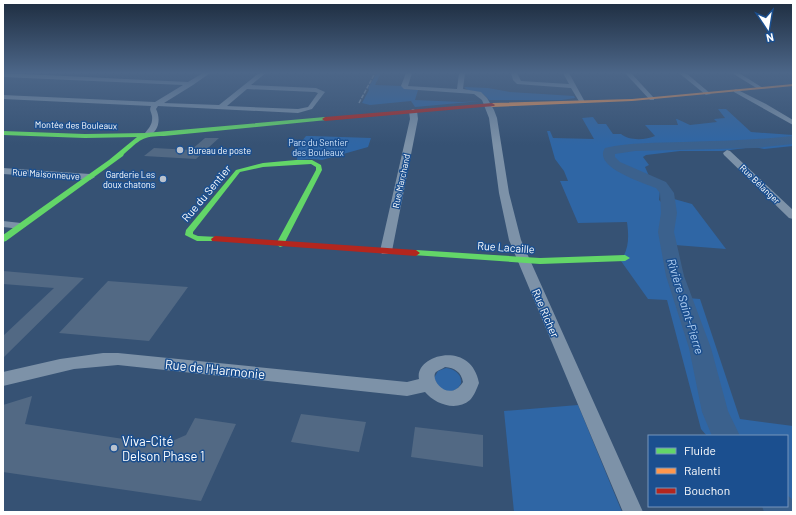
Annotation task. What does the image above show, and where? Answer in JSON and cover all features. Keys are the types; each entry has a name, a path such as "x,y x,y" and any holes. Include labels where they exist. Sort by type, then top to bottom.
{"street":[{"path":"8,97 304,111 310,108 319,97"},
{"path":"3,239 112,161 143,141 156,125 156,113 160,104 171,97"},
{"path":"221,107 233,97"},
{"path":"481,97 488,105"},
{"path":"579,97 582,102"},
{"name":"Montée des Bouleaux","path":"3,133 85,136 164,134 488,105 674,97"},
{"path":"748,97 793,123"},
{"name":"Rue Richer","path":"488,105 492,118 510,221 523,260 633,512"},
{"name":"Rue Marchand","path":"386,251 414,119 413,111"},
{"name":"Rue Bélanger","path":"727,153 793,216"},
{"name":"Rue du Sentier","path":"280,244 319,170 319,166 314,163 293,162 238,170 189,232 189,235 197,238 280,244 386,251"},
{"name":"Rue Maisonneuve","path":"3,171 90,177"},
{"path":"3,224 21,226"},
{"name":"Rue Lacaille","path":"386,251 545,261 625,258"},
{"name":"Rue de l'Harmonie","path":"3,379 70,362 93,359 118,359 407,389 428,384"}],"green space":[{"path":"365,97 416,97 415,100 462,102 481,101 415,107 411,101 370,105 362,103"},
{"path":"486,97 575,98 562,100 489,100"},
{"path":"718,109 726,109 751,132 793,135 793,146 764,149 754,147 722,151 680,151 646,155 643,157 649,165 645,167 649,176 629,170 619,165 612,157 614,152 610,149 606,151 607,161 609,164 648,182 660,190 659,200 662,203 662,208 665,212 661,223 664,245 679,301 694,346 704,397 721,435 706,435 701,429 667,300 648,299 621,261 626,252 628,242 627,222 578,223 560,181 568,181 564,171 555,159 547,131 550,131 553,138 594,139 582,118 593,117 598,124 606,124 613,134 621,134 633,139 642,139 655,136 645,125 678,125 677,119 690,125 717,122 714,119 725,118"},
{"name":"Parc du Sentier des Bouleaux","path":"306,136 371,138 368,147 322,160 297,160 298,146"},
{"path":"674,199 692,204 726,249 675,245 673,233"},
{"path":"687,298 700,299 740,419 793,426 793,512 791,512 787,507 788,435 733,435 724,417 706,352"},
{"path":"446,368 455,371 461,380 461,383 457,389 452,391 440,389 434,378 438,371"},
{"path":"578,405 622,512 514,512 504,411"}],"building":[{"path":"205,138 219,138 196,159 144,156 154,148 191,150"},
{"path":"3,271 84,278 3,358 3,336 54,288 3,284"},
{"path":"108,281 188,287 149,341 59,333"},
{"name":"Viva-Cité Delson Phase 1","path":"32,396 25,424 163,445 186,435 195,418 236,424 201,501 3,472 3,405"},
{"path":"301,414 366,422 359,452 291,442"},
{"path":"415,427 483,435 483,467 411,457"}],"waterway":[{"name":"Rivière Saint-Pierre","path":"726,435 715,412 700,348 675,276 666,232 669,213 667,193 661,185 615,165 609,158 609,151 635,147 756,144 793,140"},
{"name":"Rivière Saint-Pierre","path":"778,507 783,512"}],"railway":[{"path":"359,103 362,97"}],"traffic: fast":[{"path":"112,161 139,138 148,134 164,134 325,119"},
{"path":"3,133 85,136 146,135"},
{"path":"3,239 121,155"},
{"path":"215,239 197,238 189,235 189,232 238,171 263,165 312,162 319,166 319,170 280,244"},
{"path":"416,253 540,261 625,258"}],"traffic: slow":[{"path":"492,105 632,100 664,97"}],"traffic: jam":[{"path":"325,119 492,105"},
{"path":"215,239 416,253"}],"place":[{"name":"Bureau de poste","path":"180,150"},
{"name":"Garderie Les doux chatons","path":"163,179"},
{"name":"Viva-Cité Delson Phase 1","path":"114,448"}]}
